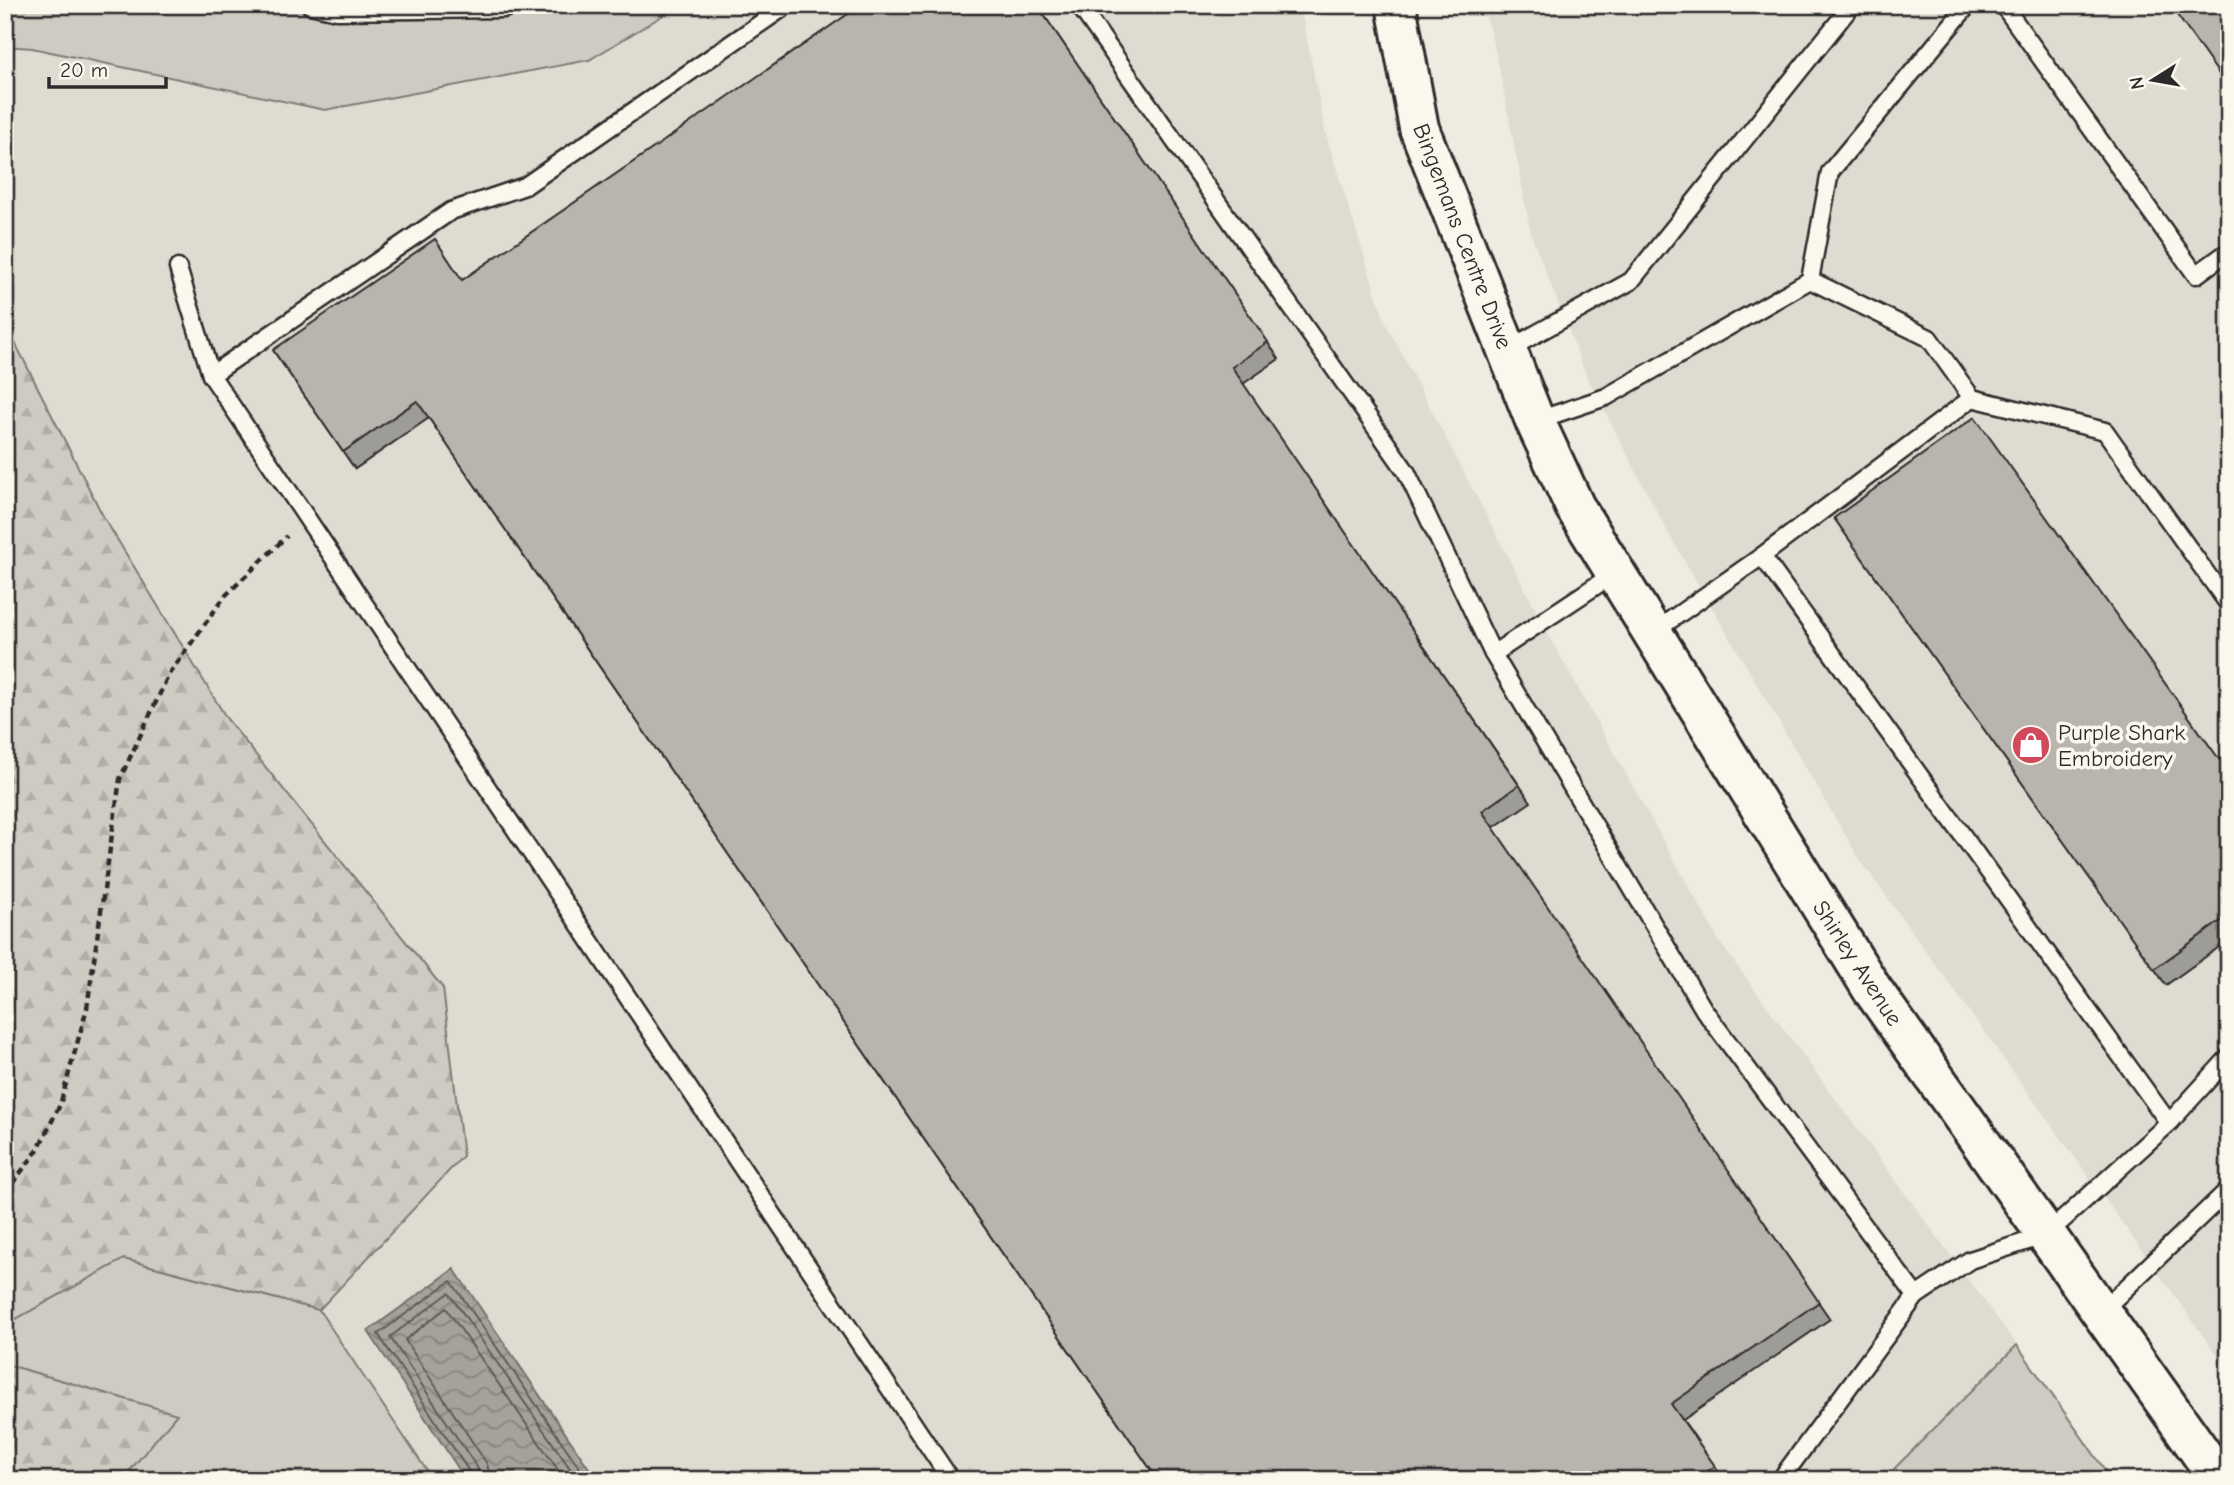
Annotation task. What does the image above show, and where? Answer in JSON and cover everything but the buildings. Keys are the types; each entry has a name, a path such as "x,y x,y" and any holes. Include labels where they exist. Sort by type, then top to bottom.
{"main road":[{"name":"Bingemans Centre Drive","path":"1396,5 1419,128 1535,421"},
{"name":"Shirley Avenue","path":"1535,421 1575,507 1872,989 2220,1480"}],"lane":[{"path":"310,5 337,11 504,9 515,5"},
{"path":"211,375 451,211 525,186 787,5"},
{"path":"1079,5 1406,471 1493,654 1704,1010 1916,1296"},
{"path":"1507,350 1631,281 1852,5"},
{"path":"1535,421 1605,397 1810,280 1830,172 1968,5"},
{"path":"2003,5 2196,275 2229,251"},
{"path":"178,268 211,375 951,1480"},
{"path":"1810,280 1929,338 1972,398 2105,431 2229,605"},
{"path":"1652,633 1762,556 1972,398"},
{"path":"1762,556 2169,1123"},
{"path":"1493,654 1615,573"},
{"path":"1780,1480 1916,1296 1970,1260 2046,1235 2169,1123 2229,1057"},
{"path":"2101,1312 2229,1189"}],"path":[{"path":"5,1193 37,1152 60,1105 88,1007 120,779 169,674 225,596 307,517"},
{"path":"5,1149 9,1164 5,1193"}],"shaded area":[{"path":"680,5 1300,5 1326,135 1385,322 1559,654 1721,944 2017,1345 1883,1480 433,1480 319,1310 463,1156 443,988 227,719 103,516 5,323 5,46 589,60"},
{"path":"1483,5 2229,5 2229,1371 1858,857 1666,529 1586,375 1531,234 1499,66"}],"green space":[{"path":"5,5 680,5 589,60 325,110 32,48 5,46"},
{"path":"5,323 103,516 227,719 443,988 463,1156 319,1310 124,1259 5,1325"},
{"path":"124,1259 319,1310 433,1480 122,1480 176,1414 5,1364 5,1325"},
{"path":"2017,1345 2112,1480 1883,1480"},
{"path":"5,1364 177,1414 122,1480 5,1480"}],"water":[{"path":"454,1269 597,1480 466,1480 368,1331"}],"place":[{"name":"Purple Shark Embroidery","path":"2031,745"}]}
